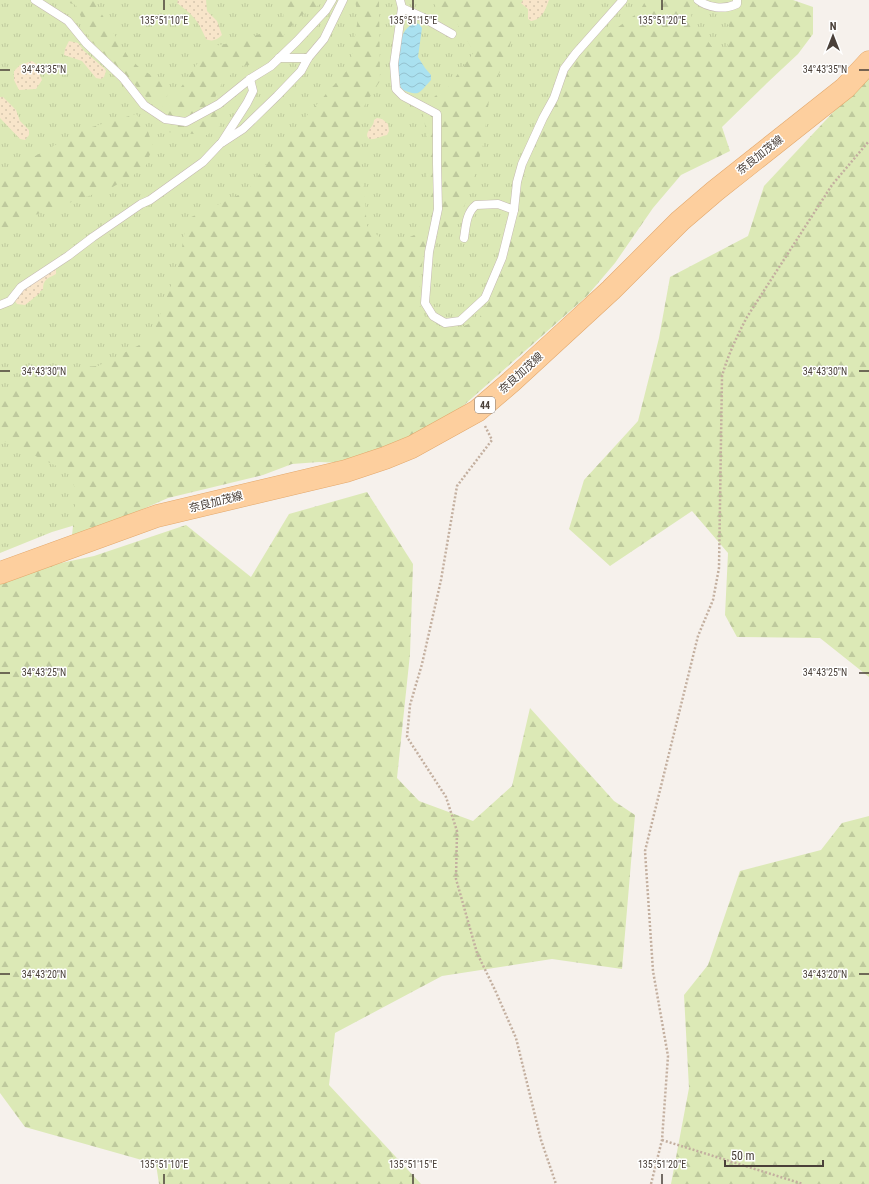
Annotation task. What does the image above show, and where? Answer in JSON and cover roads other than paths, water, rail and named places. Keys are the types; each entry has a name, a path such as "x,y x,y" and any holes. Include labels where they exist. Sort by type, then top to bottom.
{"main road":[{"name":"奈良加茂線","path":"0,573 157,516 346,471 385,458 412,447 477,411 511,382 605,295 680,220 845,88 869,62"}],"lane":[{"path":"35,0 68,21 86,43 123,78 144,105 165,119 186,122 219,104 250,79 271,66 326,10 332,0"},
{"path":"220,144 242,129 301,71 308,58 324,39 343,0"},
{"path":"452,34 401,4 394,64 396,89 404,96 437,114 438,209 429,252 425,303 433,316 444,323 460,321 485,298 502,258 514,210 522,164 554,98 564,69 576,53 623,0"},
{"path":"698,0 716,7 730,7 736,4 737,0"},
{"path":"279,58 308,58"},
{"path":"0,306 10,301 22,287 203,162 220,144 247,103 253,91 250,79"},
{"path":"464,238 471,209 476,205 498,204 514,210"}],"water":[{"path":"415,23 419,24 422,28 418,57 431,75 431,80 421,91 418,93 412,93 401,89 398,73 398,53 403,34 408,27"}]}
